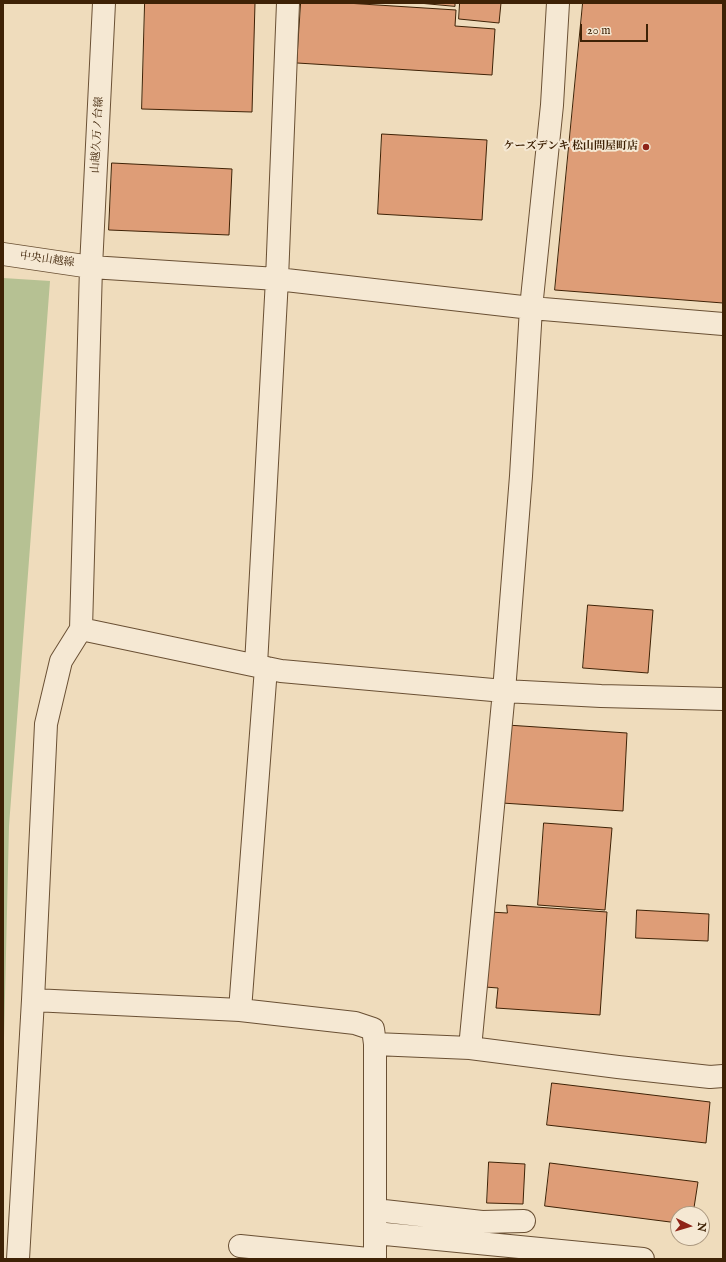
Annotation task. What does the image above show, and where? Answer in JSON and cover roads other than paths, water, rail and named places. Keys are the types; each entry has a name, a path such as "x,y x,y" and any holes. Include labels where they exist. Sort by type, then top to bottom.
{"street":[{"name":"山越久万ノ台線","path":"80,629 91,267 104,3"},
{"path":"240,1010 261,667 288,3"},
{"path":"470,1048 504,691 521,476 531,308 552,105 558,3"},
{"name":"中央山越線","path":"3,254 91,267 276,279 531,308 723,324"},
{"path":"18,1259 33,1000 46,724 61,660 80,629 281,671 504,691 601,696 723,699"},
{"path":"33,1000 240,1010 355,1023 373,1029 376,1044 375,1259"},
{"path":"376,1044 470,1048 710,1077 723,1076"},
{"path":"375,1210 482,1222 524,1221"},
{"path":"375,1233 643,1259"},
{"path":"240,1246 368,1259"}],"place":[{"name":"ケーズデンキ 松山問屋町店","path":"646,147"}]}
